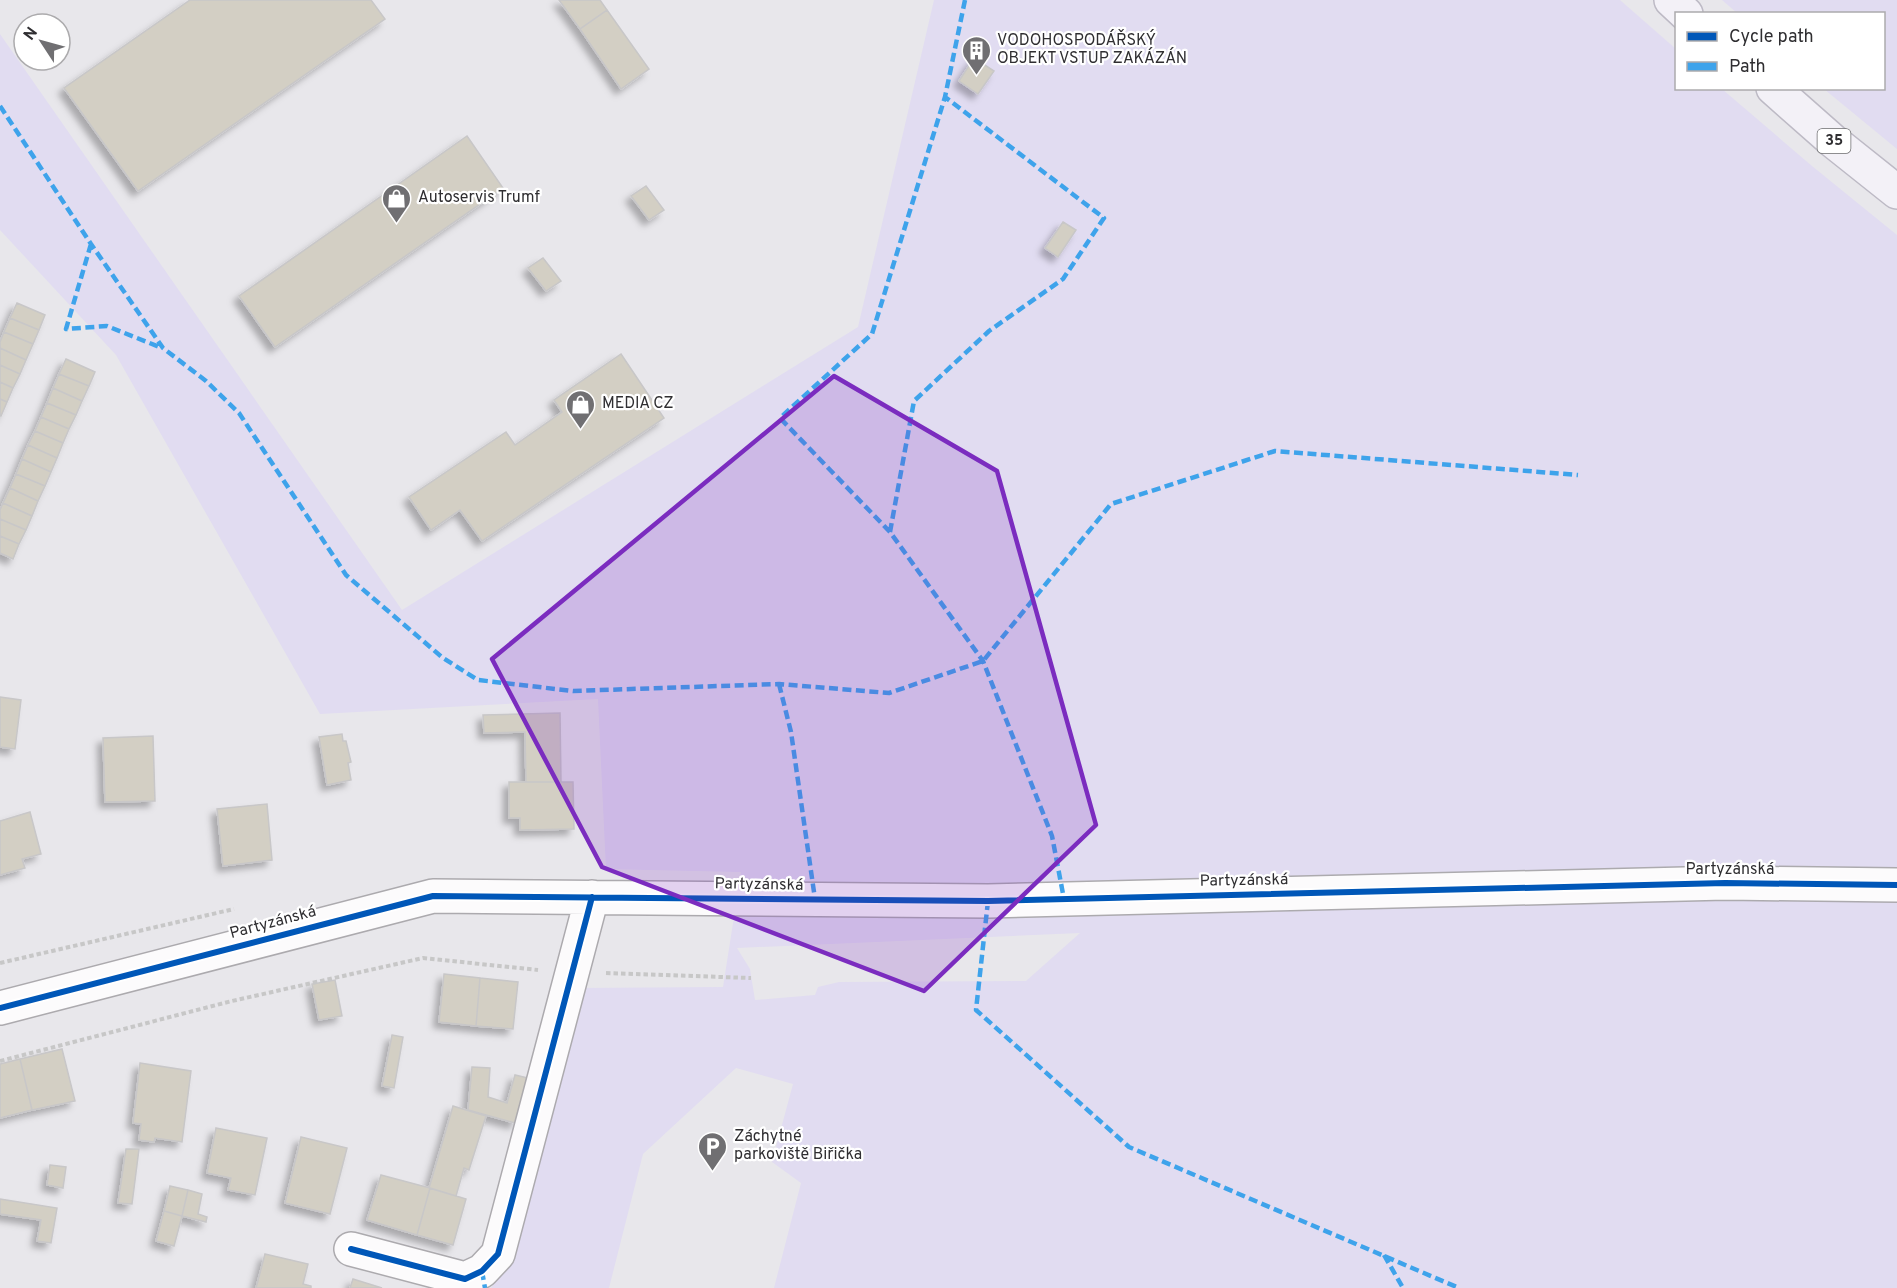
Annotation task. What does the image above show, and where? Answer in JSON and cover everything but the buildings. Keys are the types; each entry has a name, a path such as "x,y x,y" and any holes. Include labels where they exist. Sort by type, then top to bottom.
{"main road":[{"path":"1671,0 1684,12"},
{"name":"35","path":"1775,90 1833,141 1897,192"}],"street":[{"name":"Partyzánská","path":"0,1008 433,896 987,901 1725,883 1897,885"},
{"path":"351,1249 465,1279 482,1271 498,1254 558,971 592,897"}],"path":[{"path":"0,963 234,909"},
{"path":"0,1061 232,1001 423,958 558,971 752,978"}],"highlighted area":[{"path":"834,376 997,471 1096,825 924,991 602,867 492,659"}],"shaded area":[{"path":"934,0 1620,0 1675,48 1675,90 1723,90 1897,235 1897,1288 774,1288 801,1183 772,1162 793,1084 736,1068 643,1154 609,1288 491,1288 507,1266 577,988 723,987 741,872 606,869 598,699 320,714 116,355 0,230 0,34 12,51 12,72 27,72 402,610 858,327","holes":["1080,933 1026,981 839,982 818,987 815,995 755,1000 750,969 737,948"]},
{"path":"1722,0 1897,0 1897,149 1825,90 1885,90 1885,12 1736,12"}],"marked path":[{"path":"965,0 945,97 872,334 780,418 890,532 983,661 1052,836 1064,899"},
{"path":"890,532 914,401 989,331 1063,279 1104,218 945,97"},
{"path":"0,106 163,348 206,381 239,413 346,575 443,658 478,680 573,691 779,684 889,693 983,661 1111,504 1275,451 1578,475"},
{"path":"91,244 66,329 107,326 162,348"},
{"path":"779,684 791,732 815,899"},
{"path":"988,901 976,1010 1129,1147 1459,1288"},
{"path":"1384,1255 1403,1288"},
{"path":"482,1271 485,1288"}],"cycle path":[{"path":"0,1008 433,896 988,901 1725,883 1897,885"},
{"path":"351,1249 465,1279 482,1271 498,1254 592,897"}],"place":[{"name":"VODOHOSPODÁŘSKÝ OBJEKT VSTUP ZAKÁZÁN","path":"976,76"},
{"name":"Autoservis Trumf","path":"397,224"},
{"name":"MEDIA CZ","path":"581,430"},
{"name":"Záchytné parkoviště Biřička","path":"713,1172"}]}
